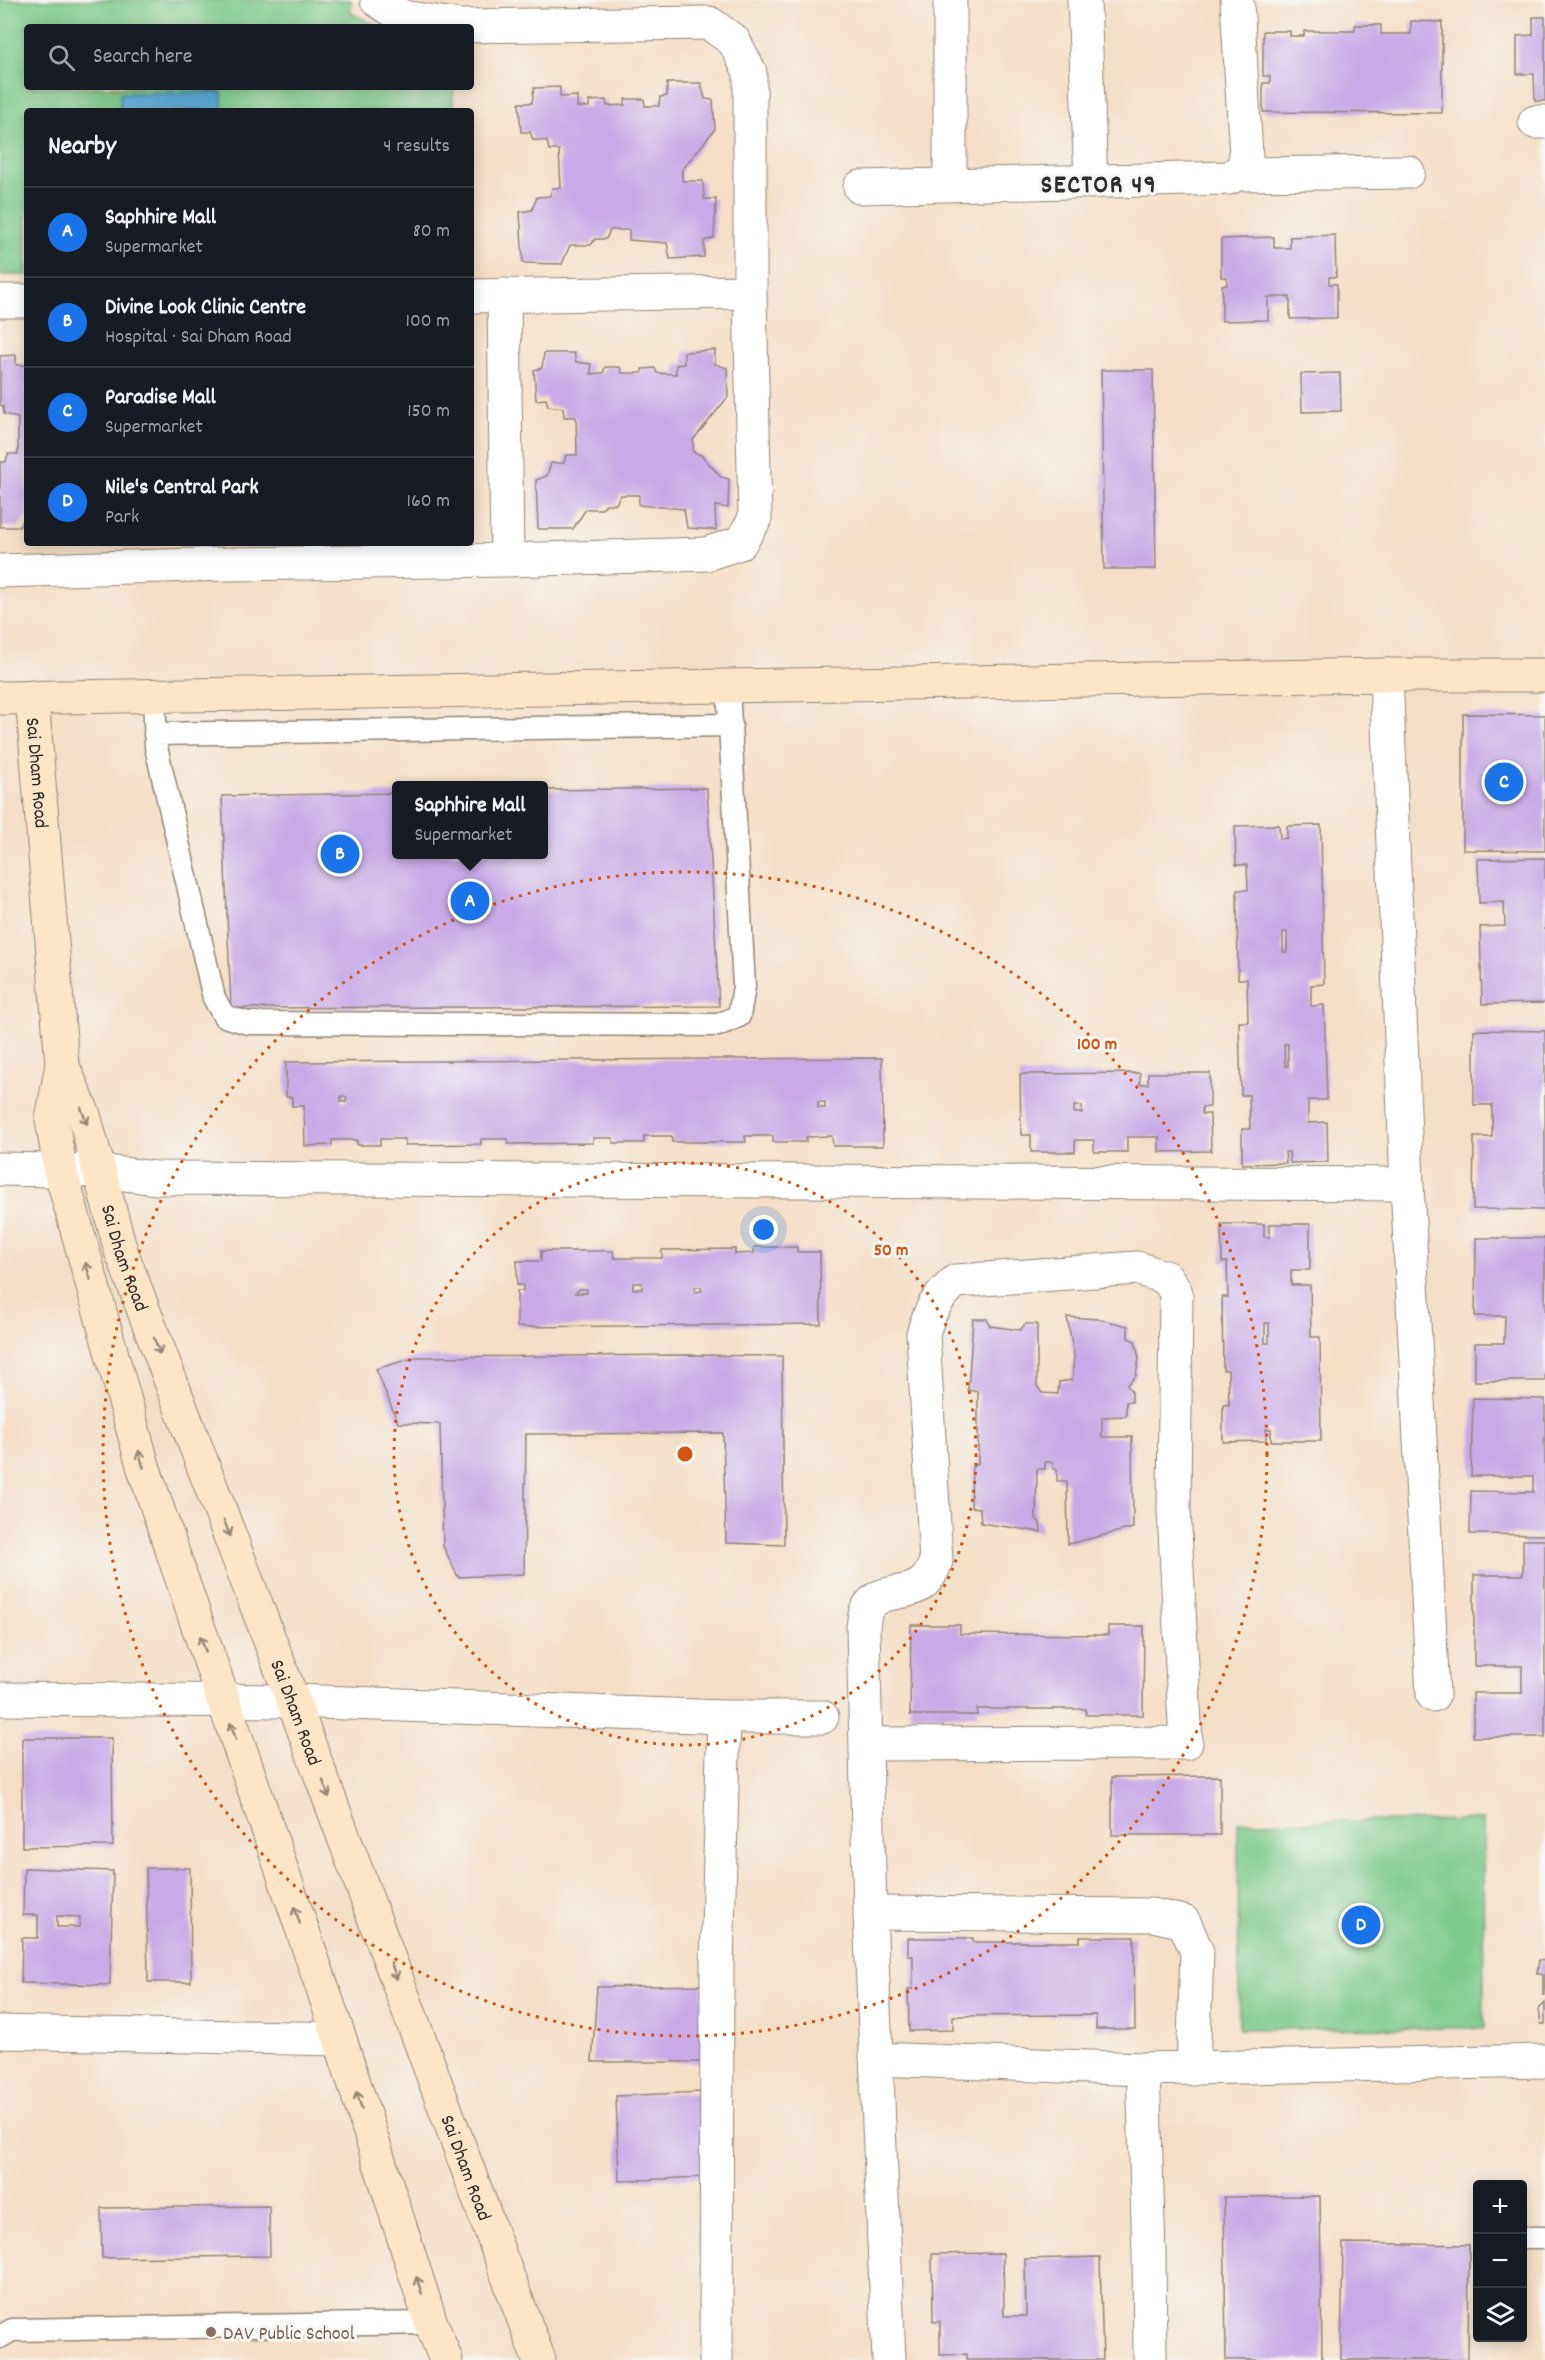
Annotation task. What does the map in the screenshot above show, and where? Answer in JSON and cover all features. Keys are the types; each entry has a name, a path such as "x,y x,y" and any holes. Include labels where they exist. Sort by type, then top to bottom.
{"street":[{"path":"376,0 403,17 447,24"},
{"path":"950,0 950,185"},
{"path":"1084,0 1091,182"},
{"path":"860,187 1230,178 1243,168 1246,156 1237,0"},
{"path":"0,571 227,553 507,560 706,554 740,543 755,519 750,292 750,72 734,41 709,23 474,26"},
{"path":"1237,174 1408,172"},
{"path":"474,296 750,292"},
{"path":"504,296 507,560"},
{"path":"0,301 24,301"},
{"path":"1386,675 1407,1184 1433,1695"},
{"path":"16,697 1386,675 1545,675"},
{"name":"Sai Dham Road","path":"16,697 62,1064 84,1115 121,1251 293,1701 538,2360"},
{"name":"Sai Dham Road","path":"62,1064 52,1120 60,1169 144,1468 340,2039 431,2323 446,2360"},
{"path":"0,1169 100,1171 167,1178 1407,1184"},
{"path":"866,1744 1186,1743 1174,1511 1176,1293 1167,1278 1137,1268 956,1281 941,1293 929,1312 923,1334 936,1561 931,1577 919,1588 879,1597 866,1609 863,1627 870,1913 890,2360"},
{"path":"0,1699 222,1699 724,1717 822,1717"},
{"path":"716,2360 717,1987 724,1717"},
{"path":"870,1913 1152,1915 1184,1922 1197,1952 1193,2069"},
{"path":"0,2032 340,2039"},
{"path":"876,2059 1143,2069 1545,2061"},
{"path":"1143,2069 1150,2360"}],"lane":[{"path":"154,695 156,747 214,998 224,1016 248,1023 718,1025 739,1016 744,987 728,686"},
{"path":"155,734 730,725"},
{"path":"1527,2238 1545,2238"},
{"path":"0,2337 12,2330 431,2323"}],"green space":[{"path":"0,0 351,0 351,13 373,24 24,24 24,90 453,90 453,108 24,108 24,275 0,275"},
{"path":"1483,1820 1484,2028 1239,2029 1238,1822"}],"water":[{"path":"222,92 222,108 120,108 120,93"}],"building":[{"path":"1533,17 1545,17 1545,101 1535,101 1534,74 1517,74 1517,36 1533,35"},
{"path":"1411,21 1442,22 1442,113 1263,112 1263,83 1270,83 1270,76 1263,76 1263,31 1290,31 1290,36 1304,36 1304,31 1355,31 1355,25 1381,25 1381,34 1411,34"},
{"path":"667,83 701,83 705,99 713,100 715,129 682,170 682,181 703,181 704,199 716,199 714,238 704,241 704,257 670,259 667,243 629,240 629,230 610,230 606,239 595,239 591,245 570,245 562,264 523,263 520,212 532,210 537,197 550,196 552,188 561,188 559,150 549,150 547,141 533,140 530,132 521,132 519,103 532,103 534,88 560,87 560,97 577,96 577,107 589,107 589,101 606,100 607,106 625,105 625,99 644,99 645,106 659,106 660,97 667,96"},
{"path":"1335,235 1336,277 1329,277 1329,284 1337,284 1337,318 1290,319 1290,297 1268,297 1268,320 1222,321 1222,285 1227,285 1227,277 1221,277 1221,239 1274,237 1274,248 1290,248 1290,237"},
{"path":"715,350 715,364 727,368 728,397 693,440 693,452 701,455 721,477 729,479 728,508 715,506 716,530 687,528 684,509 639,505 639,495 620,495 616,504 606,504 602,509 586,509 573,529 538,529 536,480 547,476 551,463 564,463 566,455 577,455 576,417 564,417 563,408 548,406 546,399 536,400 534,370 542,368 544,353 574,353 576,362 591,364 591,374 603,373 605,367 620,367 622,373 642,373 642,369 655,368 657,373 676,374 676,365 684,364 684,352"},
{"path":"16,355 16,365 24,365 24,518 19,527 0,527 0,462 6,462 8,454 18,454 18,418 4,414 3,406 0,405 0,356"},
{"path":"1101,370 1153,370 1156,569 1104,569"},
{"path":"1340,373 1341,411 1302,412 1301,374"},
{"path":"1463,714 1545,715 1545,851 1463,850"},
{"path":"707,788 719,1006 231,1008 222,796 392,793 392,859 548,859 548,790"},
{"path":"1279,825 1280,839 1287,838 1287,826 1321,825 1324,984 1311,985 1311,1006 1324,1005 1327,1100 1308,1100 1308,1123 1327,1122 1328,1162 1290,1163 1289,1152 1285,1152 1286,1163 1242,1164 1242,1129 1250,1129 1249,1095 1241,1095 1239,1022 1248,1022 1247,979 1238,979 1237,890 1248,890 1247,865 1236,865 1235,826","holes":["1283,932 1287,932 1287,952 1283,952","1284,1044 1288,1044 1288,1066 1285,1066"]},
{"path":"1545,858 1545,1003 1482,1004 1480,927 1505,926 1504,902 1479,903 1478,859"},
{"path":"1474,1030 1545,1031 1545,1210 1473,1209 1474,1137 1492,1137 1492,1105 1474,1105"},
{"path":"882,1058 883,1146 833,1146 832,1136 806,1137 806,1142 773,1142 773,1136 745,1136 746,1142 672,1142 672,1136 644,1136 644,1143 613,1143 613,1138 593,1138 593,1143 508,1144 508,1139 481,1139 481,1144 405,1145 405,1139 380,1139 380,1145 357,1145 357,1140 332,1140 332,1145 305,1146 304,1106 292,1106 292,1097 286,1097 286,1062","holes":["341,1096 347,1097 346,1102 341,1102","818,1102 825,1102 825,1108 818,1108"]},
{"path":"1140,1073 1140,1084 1148,1084 1148,1073 1210,1073 1210,1107 1202,1107 1202,1114 1210,1114 1211,1151 1159,1152 1159,1137 1127,1137 1127,1152 1094,1152 1094,1140 1075,1140 1075,1152 1031,1152 1031,1135 1021,1135 1020,1074","holes":["1074,1106 1082,1106 1082,1113 1074,1113"]},
{"path":"1221,1224 1264,1224 1264,1237 1270,1237 1270,1224 1310,1224 1310,1270 1291,1270 1291,1285 1310,1285 1311,1337 1320,1337 1321,1441 1271,1441 1271,1429 1266,1429 1266,1441 1223,1442 1223,1405 1229,1405 1228,1370 1223,1370 1222,1297 1228,1297 1227,1262 1222,1262","holes":["1265,1323 1269,1323 1269,1343 1265,1343"]},
{"path":"1476,1238 1545,1238 1545,1381 1475,1381 1475,1343 1504,1343 1505,1316 1475,1316"},
{"path":"754,1247 797,1247 797,1252 820,1252 821,1324 517,1327 517,1291 523,1291 523,1285 517,1285 517,1261 541,1261 541,1251 613,1251 614,1258 662,1258 662,1250 735,1249 735,1254 754,1253","holes":["633,1283 642,1283 642,1289 633,1289","695,1287 701,1287 702,1291 695,1292","580,1289 587,1289 587,1293 575,1293"]},
{"path":"1067,1317 1098,1319 1128,1326 1128,1338 1135,1341 1139,1358 1136,1376 1127,1385 1132,1392 1132,1402 1126,1402 1126,1416 1102,1417 1102,1437 1132,1437 1133,1528 1068,1544 1067,1481 1057,1481 1057,1469 1053,1469 1053,1462 1045,1462 1045,1469 1037,1469 1036,1519 1040,1523 1041,1532 981,1523 980,1508 971,1507 972,1467 978,1464 978,1392 968,1390 973,1319 987,1319 990,1326 1020,1330 1025,1324 1037,1324 1037,1386 1042,1393 1058,1394 1059,1382 1072,1380 1074,1356"},
{"path":"782,1356 784,1545 726,1543 723,1433 526,1434 524,1574 458,1577 443,1546 440,1424 398,1423 376,1369 417,1357"},
{"path":"1473,1398 1545,1399 1545,1535 1470,1534 1471,1491 1533,1492 1533,1476 1471,1476"},
{"path":"1523,1540 1545,1540 1545,1737 1473,1737 1473,1693 1522,1693 1522,1666 1474,1666 1474,1575 1523,1575"},
{"path":"911,1625 960,1625 960,1634 1108,1635 1108,1626 1144,1626 1143,1715 1086,1715 1086,1709 977,1709 977,1715 910,1715"},
{"path":"22,1738 112,1738 113,1846 22,1847"},
{"path":"1220,1776 1220,1835 1112,1835 1112,1777"},
{"path":"24,1868 113,1871 110,1985 21,1983 22,1938 38,1938 38,1915 23,1915","holes":["57,1916 80,1917 79,1927 57,1927"]},
{"path":"146,1868 190,1868 191,1982 148,1982"},
{"path":"1080,1937 1134,1937 1135,2029 1096,2029 1096,2015 953,2016 953,2030 909,2031 908,1989 913,1989 913,1956 908,1956 908,1938 973,1938 973,1942 1080,1942"},
{"path":"1539,1960 1545,1961 1545,1995 1543,1995 1543,1975 1537,1973"},
{"path":"702,1985 704,2062 592,2062 597,1987"},
{"path":"1545,2003 1545,2024 1541,2024 1539,2009"},
{"path":"701,2092 704,2177 619,2181 616,2096"},
{"path":"1320,2196 1322,2360 1226,2360 1224,2197"},
{"path":"269,2206 270,2256 102,2258 101,2208"},
{"path":"1343,2243 1469,2245 1468,2360 1341,2360"},
{"path":"1003,2253 1004,2316 1026,2316 1025,2259 1100,2257 1103,2360 967,2360 967,2354 940,2355 940,2321 933,2322 932,2254"}],"place":[{"name":"Paradise Mall","path":"1504,782"},
{"name":"Divine Look Clinic Centre","path":"340,854"},
{"name":"Saphhire Mall","path":"470,901"},
{"name":"Nile's Central Park","path":"1361,1925"},
{"name":"DAV Public School","path":"211,2332"}],"district":[{"name":"SECTOR 49","path":"1099,183"}]}
